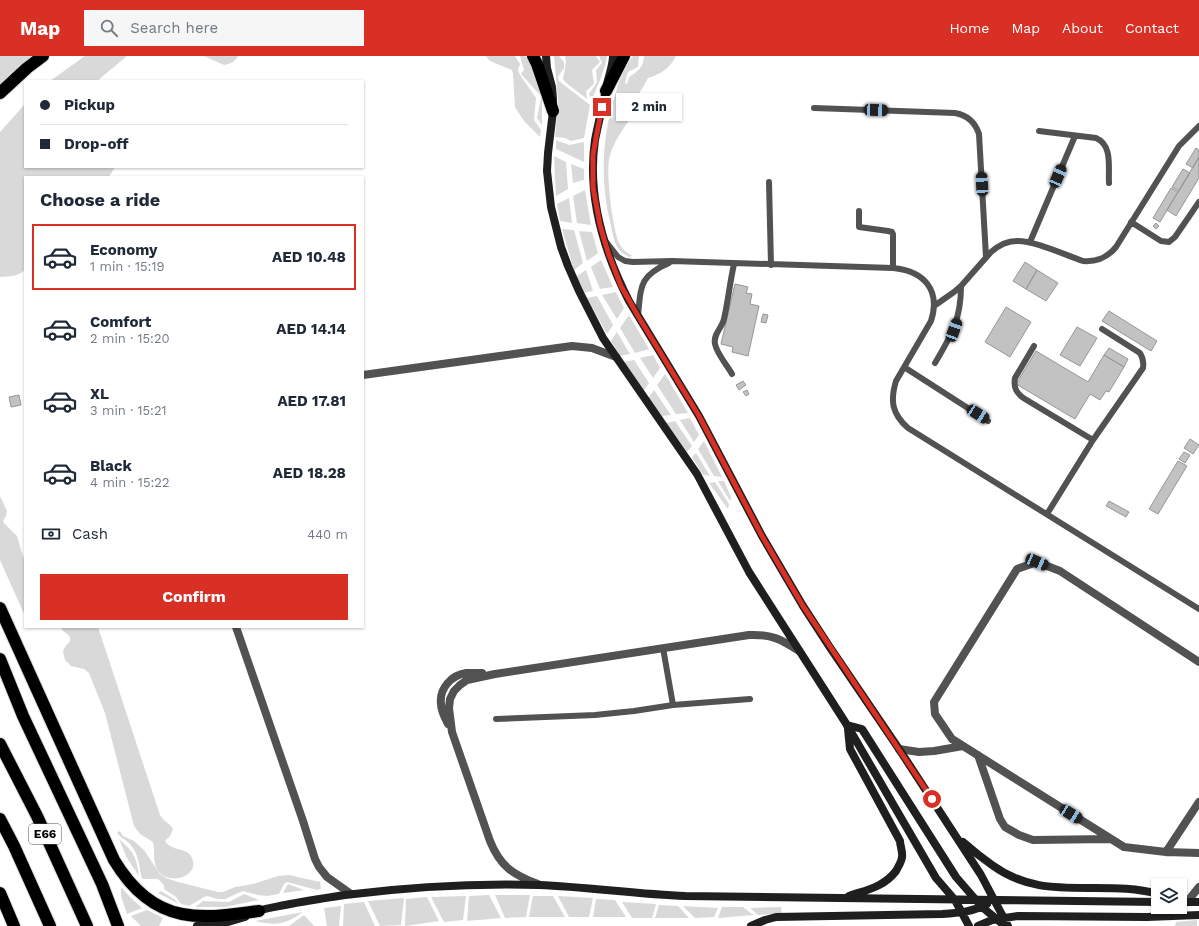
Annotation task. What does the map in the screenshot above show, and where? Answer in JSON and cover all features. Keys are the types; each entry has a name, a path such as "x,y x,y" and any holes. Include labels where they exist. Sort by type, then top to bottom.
{"highway":[{"path":"0,93 27,68 43,56"},
{"path":"532,56 537,64 553,111"},
{"path":"606,91 624,56"},
{"path":"0,608 114,860 131,884 141,894 154,903 181,914 197,916 259,911"},
{"path":"0,659 23,716 102,884 118,926"},
{"path":"0,679 23,716"},
{"name":"E66","path":"0,744 38,816 87,926"},
{"name":"E66","path":"0,819 14,846 50,926"},
{"path":"0,893 14,926"}],"street":[{"path":"546,56 547,68 552,87 553,111 547,171 551,207 568,266 579,291 603,338 697,474 749,572 847,725 936,878 955,900 969,926"},
{"path":"613,56 596,138 593,187 604,239 614,271 629,301 699,416 762,536 803,606 981,875 994,900 1001,921"},
{"path":"364,375 572,346 592,348 616,357"},
{"path":"1199,662 1060,571 1037,562 1017,569 934,702 935,714 952,739 1124,847 1199,854"},
{"path":"236,628 315,859 327,877 351,894"},
{"path":"540,885 517,875 508,869 500,861 494,851 452,732 449,708 450,699 454,691 460,685 467,680 495,674 738,636 760,634 782,640 799,651"},
{"path":"842,898 874,888 884,883 892,876 902,857 900,841 850,749 847,725"},
{"path":"847,725 862,729 956,877 976,900 988,924"},
{"path":"899,749 919,752 963,746"},
{"path":"978,755 1000,818 1005,827 1019,835 1033,840 1111,839"},
{"path":"1166,852 1199,802"},
{"path":"956,837 993,866 1012,877 1032,884 1054,888 1135,889 1151,892"},
{"path":"197,926 228,922 259,911 311,900 351,894 419,888 487,885 540,885 685,896 1151,902"},
{"path":"1187,898 1199,887"},
{"path":"955,900 979,908 1008,926"},
{"path":"751,926 776,917 942,914 962,912 979,908 994,900"},
{"path":"1187,902 1199,902"},
{"path":"978,926 1018,916 1147,917 1199,915"}],"lane":[{"path":"814,108 954,113 966,116 971,120 979,134 986,257"},
{"path":"934,306 961,286 986,257 996,248 1008,242 1030,242 1083,261 1090,262 1105,257 1111,253 1179,146 1199,126"},
{"path":"1039,131 1096,138 1104,143 1108,152 1108,184"},
{"path":"1030,242 1075,136"},
{"path":"769,182 771,265"},
{"path":"1131,222 1161,241 1169,242 1175,237 1199,202"},
{"path":"858,211 859,227 892,232 893,268"},
{"path":"604,239 618,256 633,262 672,261 893,268 910,270 922,278 931,290 934,306 931,321 896,381 892,396 896,414 904,424 1199,609"},
{"path":"638,316 640,294 646,278 651,272 672,261"},
{"path":"732,374 715,345 714,340 724,319 734,264"},
{"path":"935,363 950,338 957,322 961,298 961,286"},
{"path":"1047,514 1093,440 1143,368 1143,358 1136,350 1102,329"},
{"path":"1034,346 1015,378 1015,388 1017,392 1025,399 1093,440"},
{"path":"904,367 988,421"},
{"path":"663,648 673,705"},
{"path":"496,719 595,715 673,705 750,699"}],"shaded area":[{"path":"0,56 34,56 0,85"},
{"path":"85,56 127,56 98,80 51,80"},
{"path":"204,56 238,56 232,62 224,65"},
{"path":"486,56 515,56 520,64 518,70 520,75 536,98 534,120 541,130 540,137 524,121 515,107 512,70 490,61"},
{"path":"520,56 525,56 530,65 540,95 521,74 524,70"},
{"path":"554,56 559,56 564,62 564,68 558,77 559,81 590,105 584,138 571,141 565,138 555,137 558,100"},
{"path":"565,56 596,56 600,62 592,70 594,84 586,91 587,99 563,79 566,62"},
{"path":"599,56 607,56 603,73 592,100 589,94 597,82 596,70 602,63"},
{"path":"633,56 639,56 638,67 628,72 625,83 627,84 629,77 638,71 642,66 644,56 676,56 665,70 648,78 639,94 635,110 616,141 609,160 609,190 617,239 622,248 632,256 630,257 618,248 614,239 605,190 604,158 607,127 615,95 622,75"},
{"path":"542,98 542,125 537,118"},
{"path":"24,105 24,168 114,168 110,176 24,176 24,271 16,275 0,277 0,132"},
{"path":"556,140 569,145 584,142 584,162 556,149"},
{"path":"554,156 566,162 568,189 556,196"},
{"path":"571,164 584,169 584,180 573,183"},
{"path":"585,190 591,225 577,223 573,196"},
{"path":"569,198 572,223 560,221 557,204"},
{"path":"562,229 574,230 583,263 574,270"},
{"path":"579,231 592,232 598,253 587,261"},
{"path":"601,260 613,287 600,289 591,267"},
{"path":"586,270 593,291 583,293 576,277"},
{"path":"616,292 624,308 617,319 602,295"},
{"path":"597,296 613,325 607,334 587,298"},
{"path":"629,315 649,349 635,353 620,328"},
{"path":"617,332 630,354 620,356 611,341"},
{"path":"653,355 660,368 653,378 640,358"},
{"path":"634,360 649,383 643,392 624,362"},
{"path":"665,374 688,413 676,414 657,385"},
{"path":"654,390 671,415 662,416 648,398"},
{"path":"690,418 699,435 694,442 680,420"},
{"path":"675,421 692,446 687,452 666,423"},
{"path":"704,441 722,477 714,476 698,449"},
{"path":"696,453 710,476 703,475 692,457"},
{"path":"718,481 724,481 731,497 730,501"},
{"path":"715,482 729,504 728,509 709,483"},
{"path":"0,496 7,511 3,522 17,536 24,558 24,614 0,560"},
{"path":"98,628 160,815 173,829 170,836 165,841 172,847 187,852 192,858 193,865 191,870 187,875 181,878 167,877 160,873 155,864 153,842 140,834 134,826 105,713 89,673 84,669 71,666 65,660 63,651 70,641 70,638 62,629"},
{"path":"120,831 123,836 134,841 144,850 160,874 166,878 178,882 223,892 235,887 253,884 278,876 289,875 320,882 321,889 317,890 287,882 284,884 279,894 267,896 243,891 225,899 207,896 189,906 181,904 176,897 164,889 164,885 158,879 142,879 135,851 129,843 117,833"},
{"path":"119,839 134,855 139,876 127,858"},
{"path":"288,884 304,890 283,893"},
{"path":"121,887 142,908 127,914 121,896"},
{"path":"161,891 174,899 179,904 158,893"},
{"path":"244,894 259,900 225,907 195,907 203,901 229,902"},
{"path":"489,895 501,918 467,921 469,896"},
{"path":"495,895 530,895 526,917 505,918"},
{"path":"466,896 463,920 444,922 431,897"},
{"path":"533,896 553,896 565,917 529,917"},
{"path":"558,896 593,898 589,917 569,917"},
{"path":"427,897 439,921 405,926 406,899"},
{"path":"404,898 401,925 380,926 368,901"},
{"path":"596,899 615,900 626,917 593,917"},
{"path":"364,902 375,926 343,926 344,904"},
{"path":"622,902 656,904 652,918 632,918"},
{"path":"659,905 678,906 689,918 655,918"},
{"path":"341,906 339,926 327,926 324,908"},
{"path":"683,906 718,908 714,917 695,918"},
{"path":"722,907 743,907 753,915 718,918"},
{"path":"781,907 782,913 758,915 750,908"},
{"path":"147,910 163,918 159,926 141,926 131,916"},
{"path":"303,912 291,920 275,924 255,921"},
{"path":"304,915 314,926 289,926"},
{"path":"1197,920 1197,926 1175,926 1176,922"}],"building":[{"path":"1196,148 1199,150 1199,157 1193,168 1186,164"},
{"path":"1199,157 1199,178 1176,216 1167,210"},
{"path":"1183,169 1190,173 1179,191 1172,187"},
{"path":"1171,188 1178,192 1160,222 1153,218"},
{"path":"1156,223 1159,226 1156,229 1153,226"},
{"path":"1025,262 1037,270 1026,289 1013,281"},
{"path":"1037,270 1058,283 1046,301 1026,289"},
{"path":"735,284 748,287 746,293 752,294 750,304 759,306 748,356 732,352 733,347 721,344"},
{"path":"1006,307 1031,322 1010,357 985,342"},
{"path":"1109,311 1157,341 1151,351 1102,321"},
{"path":"763,314 768,315 766,323 761,322"},
{"path":"1077,327 1097,338 1080,366 1060,355"},
{"path":"1109,348 1128,359 1124,367 1104,355"},
{"path":"1036,351 1088,382 1104,355 1124,367 1109,392 1106,391 1100,400 1090,394 1075,419 1016,384"},
{"path":"743,381 746,385 739,390 736,385"},
{"path":"747,390 749,394 746,396 743,392"},
{"path":"19,395 21,405 11,407 9,397"},
{"path":"1190,439 1199,445 1193,454 1184,448"},
{"path":"1184,452 1190,455 1185,463 1179,459"},
{"path":"1178,461 1187,466 1158,514 1149,509"},
{"path":"1109,501 1129,512 1126,517 1106,506"}],"route":[{"path":"602,107 593,155 593,187 600,225 614,271 621,286 699,416 782,572 829,646 932,799"}]}
